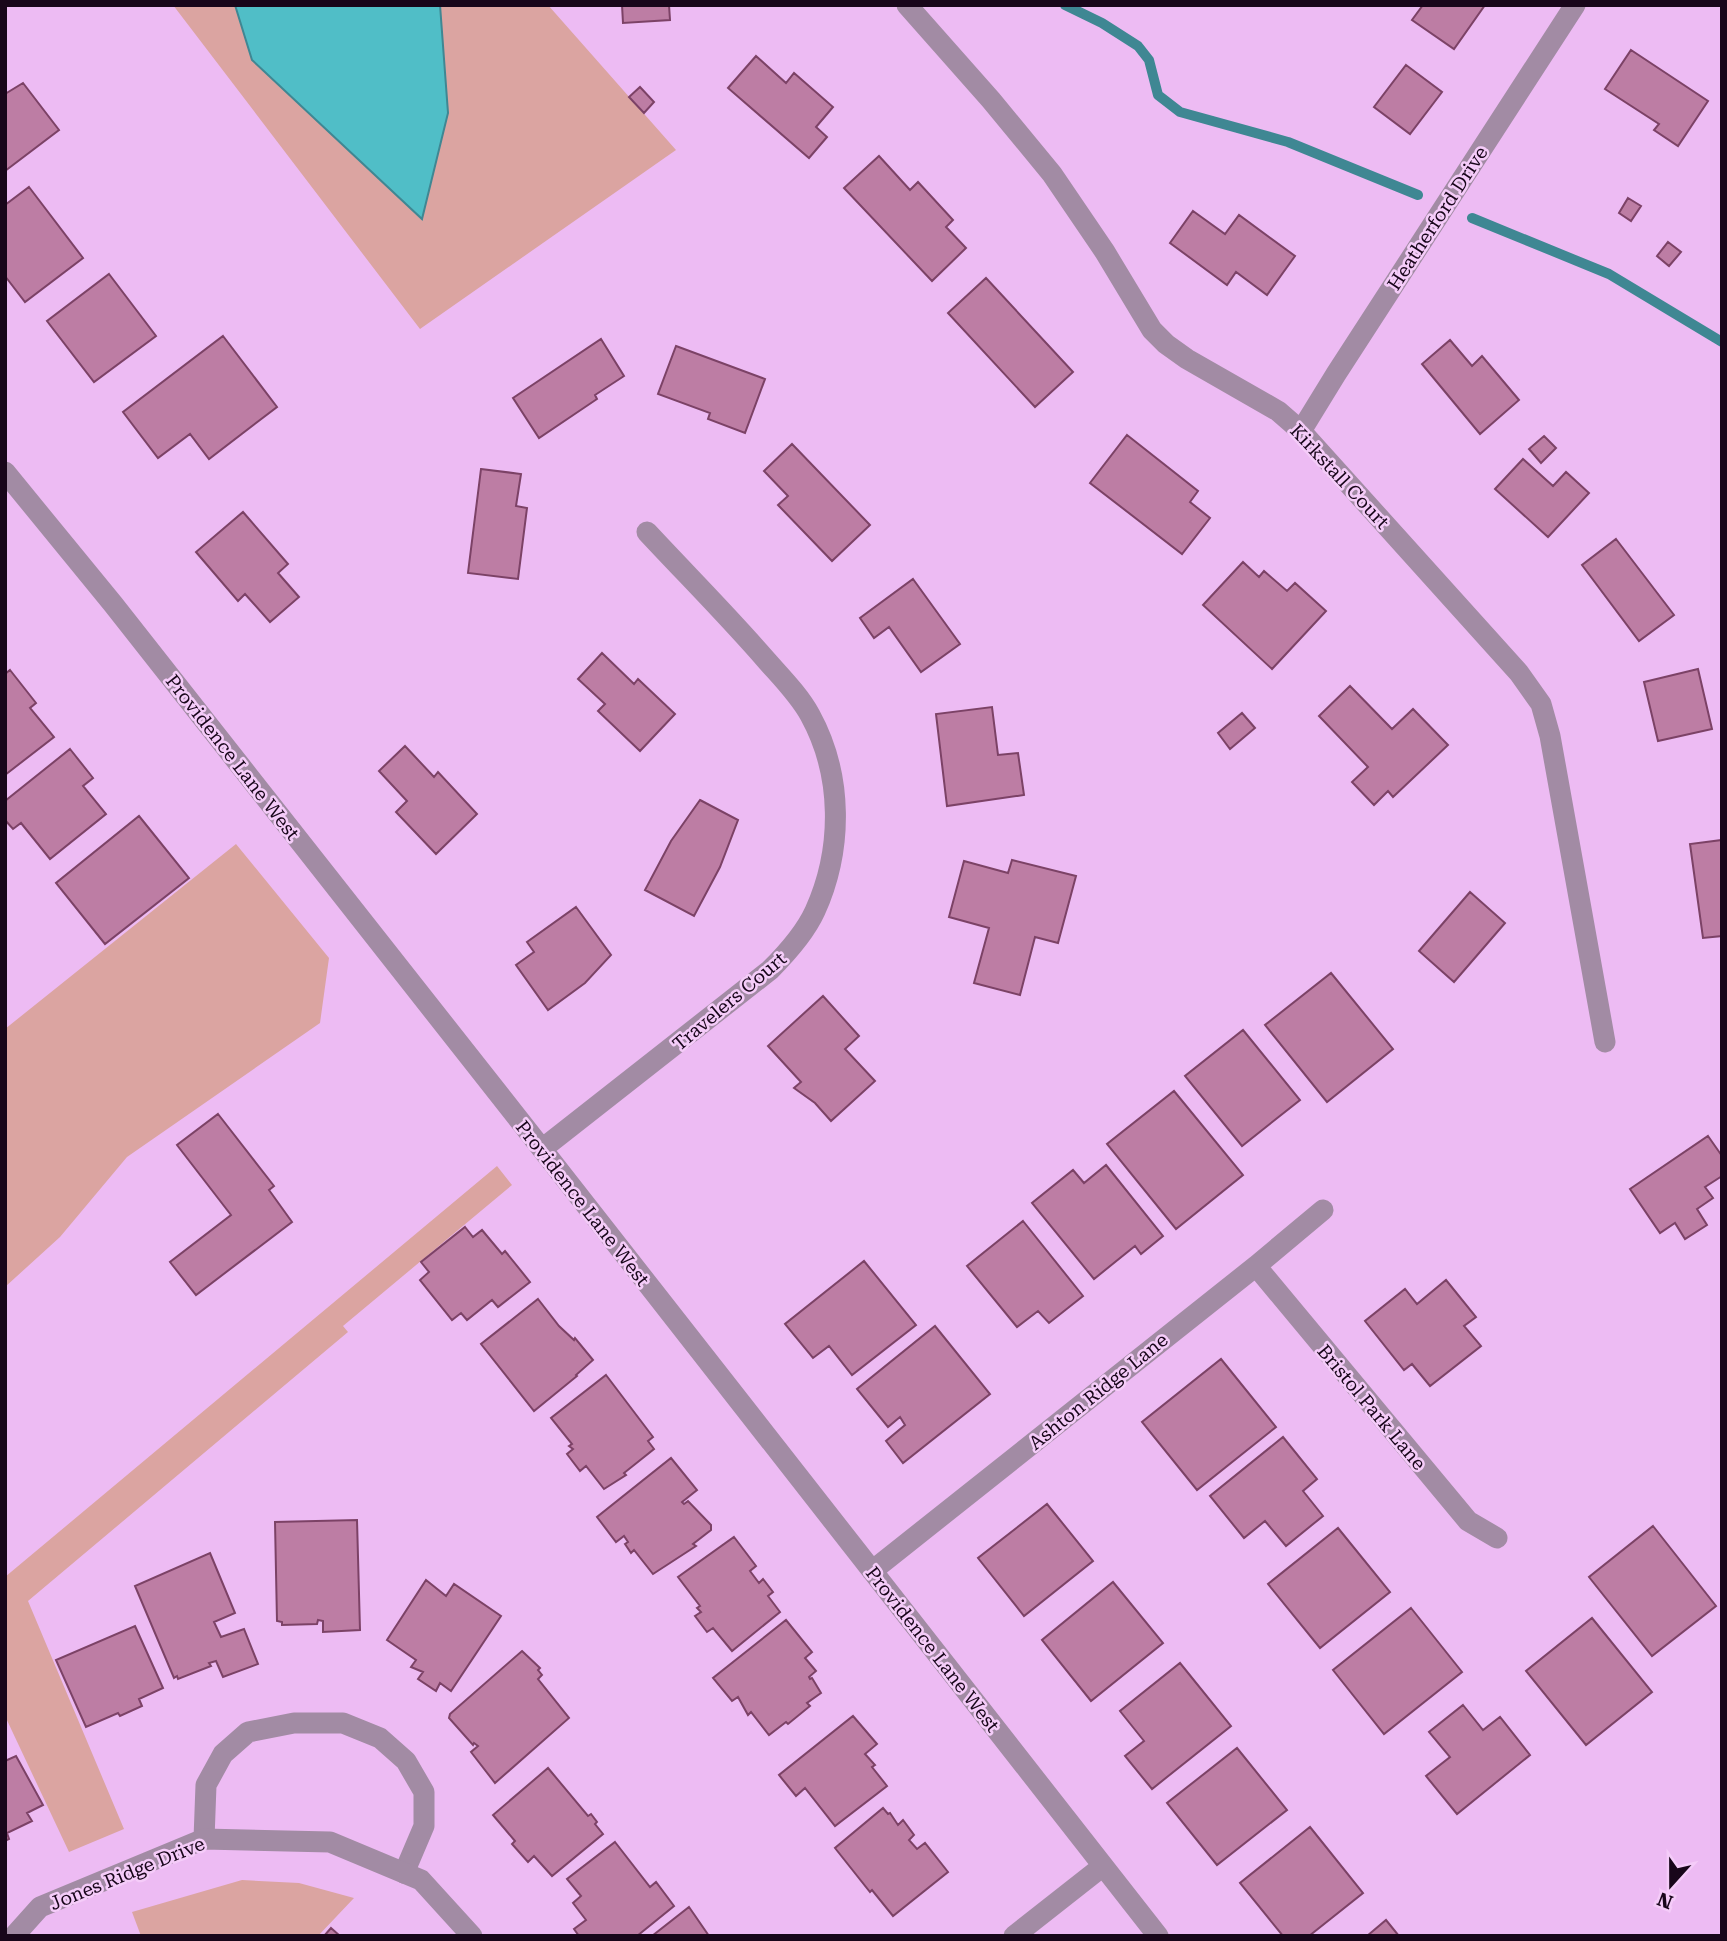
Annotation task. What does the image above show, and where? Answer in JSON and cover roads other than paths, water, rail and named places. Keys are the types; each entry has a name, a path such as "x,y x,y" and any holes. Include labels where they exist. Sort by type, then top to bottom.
{"street":[{"name":"Kirkstall Court","path":"907,5 1052,174 1105,252 1152,330 1187,359 1278,411 1301,431 1519,673 1541,704 1550,736 1605,1042"},
{"name":"Heatherford Drive","path":"1301,431 1575,5"},
{"name":"Providence Lane West","path":"5,472 113,604 1158,1936"},
{"name":"Travelers Court","path":"542,1149 770,970 790,950 814,913 827,880 833,849 837,806 834,783 810,714 753,644 647,532"},
{"name":"Ashton Ridge Lane","path":"872,1571 1323,1210"},
{"name":"Bristol Park Lane","path":"1256,1266 1468,1521 1497,1538"},
{"path":"204,1839 206,1785 223,1754 248,1732 294,1723 343,1723 380,1738 398,1753 407,1761 424,1792 424,1826 404,1873"},
{"name":"Jones Ridge Drive","path":"14,1936 40,1907 204,1839 330,1842 421,1880 472,1936"},
{"path":"1014,1936 1103,1866"}],"waterway":[{"path":"1065,5 1102,23 1138,46 1149,60 1158,95 1180,112 1288,142 1418,195"},
{"path":"1472,218 1609,274 1722,342"}]}
